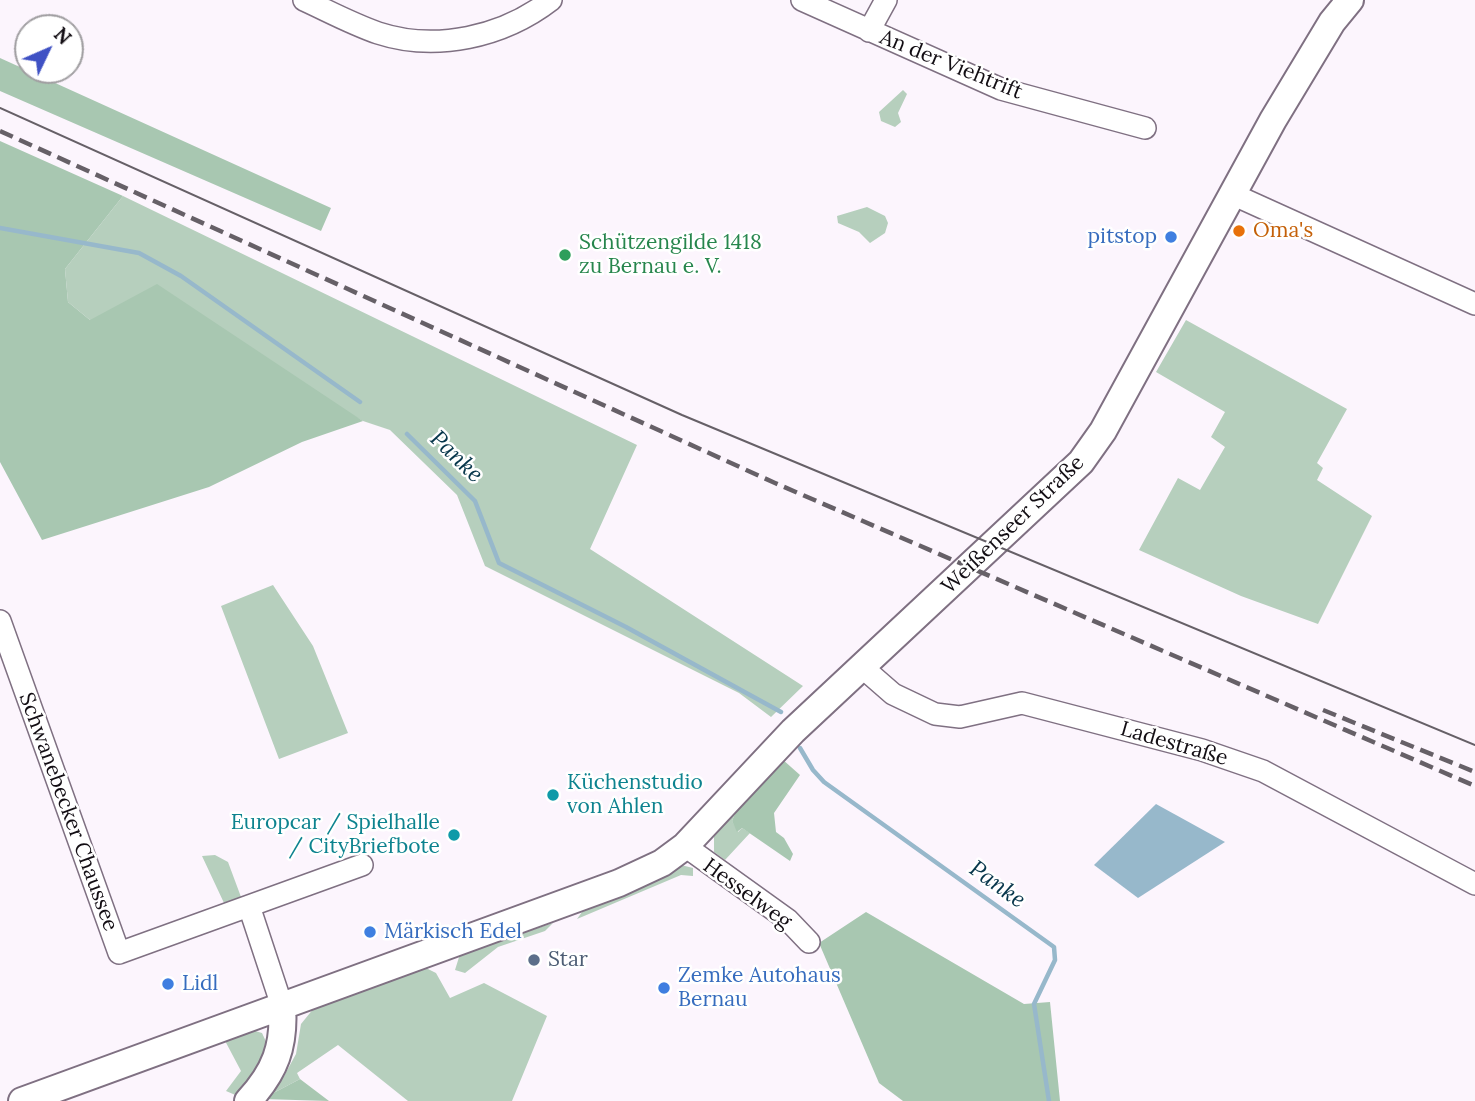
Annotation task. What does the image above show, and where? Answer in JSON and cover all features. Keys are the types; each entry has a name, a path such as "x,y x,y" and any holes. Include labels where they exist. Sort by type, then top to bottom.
{"main road":[{"name":"Weißenseer Straße","path":"685,846 793,731 1092,449 1232,194 1332,22 1350,0"},
{"path":"22,1101 619,883 662,863 685,846"},
{"path":"248,1101 278,1059 284,1031 282,1006"}],"street":[{"path":"304,0 378,33 419,41 463,38 501,29 551,0"},
{"name":"An der Viehtrift","path":"802,0 1001,89 1145,128"},
{"path":"869,31 886,0"},
{"path":"1232,194 1475,304"},
{"name":"Schwanebecker Chaussee","path":"0,621 119,953 362,865"},
{"name":"Ladestraße","path":"862,667 893,694 934,714 960,717 1022,703 1202,750 1263,771 1475,884"},
{"name":"Hesselweg","path":"685,846 788,920 809,943"},
{"path":"248,906 282,1006"}],"green space":[{"path":"0,58 14,64 14,84 57,84 331,208 321,231 0,91"},
{"path":"903,90 907,94 898,113 901,122 895,127 881,121 879,112"},
{"path":"0,141 123,196 65,269 68,302 90,320 157,284 363,421 302,442 209,487 42,540 0,462"},
{"path":"123,196 637,445 590,549 803,686 771,717 739,693 485,566 457,495 390,430 363,421 336,406 90,320 68,302 65,269"},
{"path":"867,207 885,216 888,223 885,233 870,243 859,232 838,223 837,216"},
{"path":"1186,320 1347,409 1317,463 1323,468 1317,480 1372,516 1318,624 1241,596 1139,550 1178,478 1200,490 1225,447 1211,437 1225,412 1156,372"},
{"path":"273,585 313,646 348,733 279,759 221,606"},
{"path":"782,759 800,775 774,813 776,832 784,838 793,854 790,861 742,828 737,832 732,821 736,811"},
{"path":"736,811 732,821 738,832 742,828 750,833 725,860 714,852 714,835"},
{"path":"215,855 228,862 241,897 224,903 202,856"},
{"path":"681,865 693,868 693,876 681,875 577,919 582,912 666,875"},
{"path":"866,912 1024,1004 1050,1002 1060,1101 903,1101 879,1083 819,943"},
{"path":"553,923 545,931 498,947 465,973 455,970 460,954"},
{"path":"422,966 436,973 450,998 484,983 547,1016 512,1101 408,1101 338,1045 297,1073 300,1079 262,1099 284,1076 296,1054 301,1024 314,1008"},
{"path":"252,1030 262,1033 269,1048 240,1097 226,1091 241,1071 223,1037"},
{"path":"300,1079 329,1101 262,1099"}],"water":[{"path":"1156,804 1225,842 1138,898 1094,865"}],"waterway":[{"name":"Panke","path":"0,228 139,253 181,276 360,402"},
{"name":"Panke","path":"407,434 475,501 499,563 626,627 781,712"},
{"name":"Panke","path":"800,748 824,782 1054,947 1055,960 1034,1004 1049,1101"}],"tram line":[{"path":"0,108 682,415 1475,745"}],"railway":[{"path":"0,131 775,483 1475,786"},
{"path":"1323,710 1475,772"}],"place":[{"name":"Oma's","path":"1239,231"},
{"name":"pitstop","path":"1171,237"},
{"name":"Schützengilde 1418 zu Bernau e. V.","path":"565,255"},
{"name":"Küchenstudio von Ahlen","path":"553,795"},
{"name":"Europcar / Spielhalle / CityBriefbote","path":"454,835"},
{"name":"Märkisch Edel","path":"370,932"},
{"name":"Star","path":"534,960"},
{"name":"Lidl","path":"168,984"},
{"name":"Zemke Autohaus Bernau","path":"664,988"}]}
